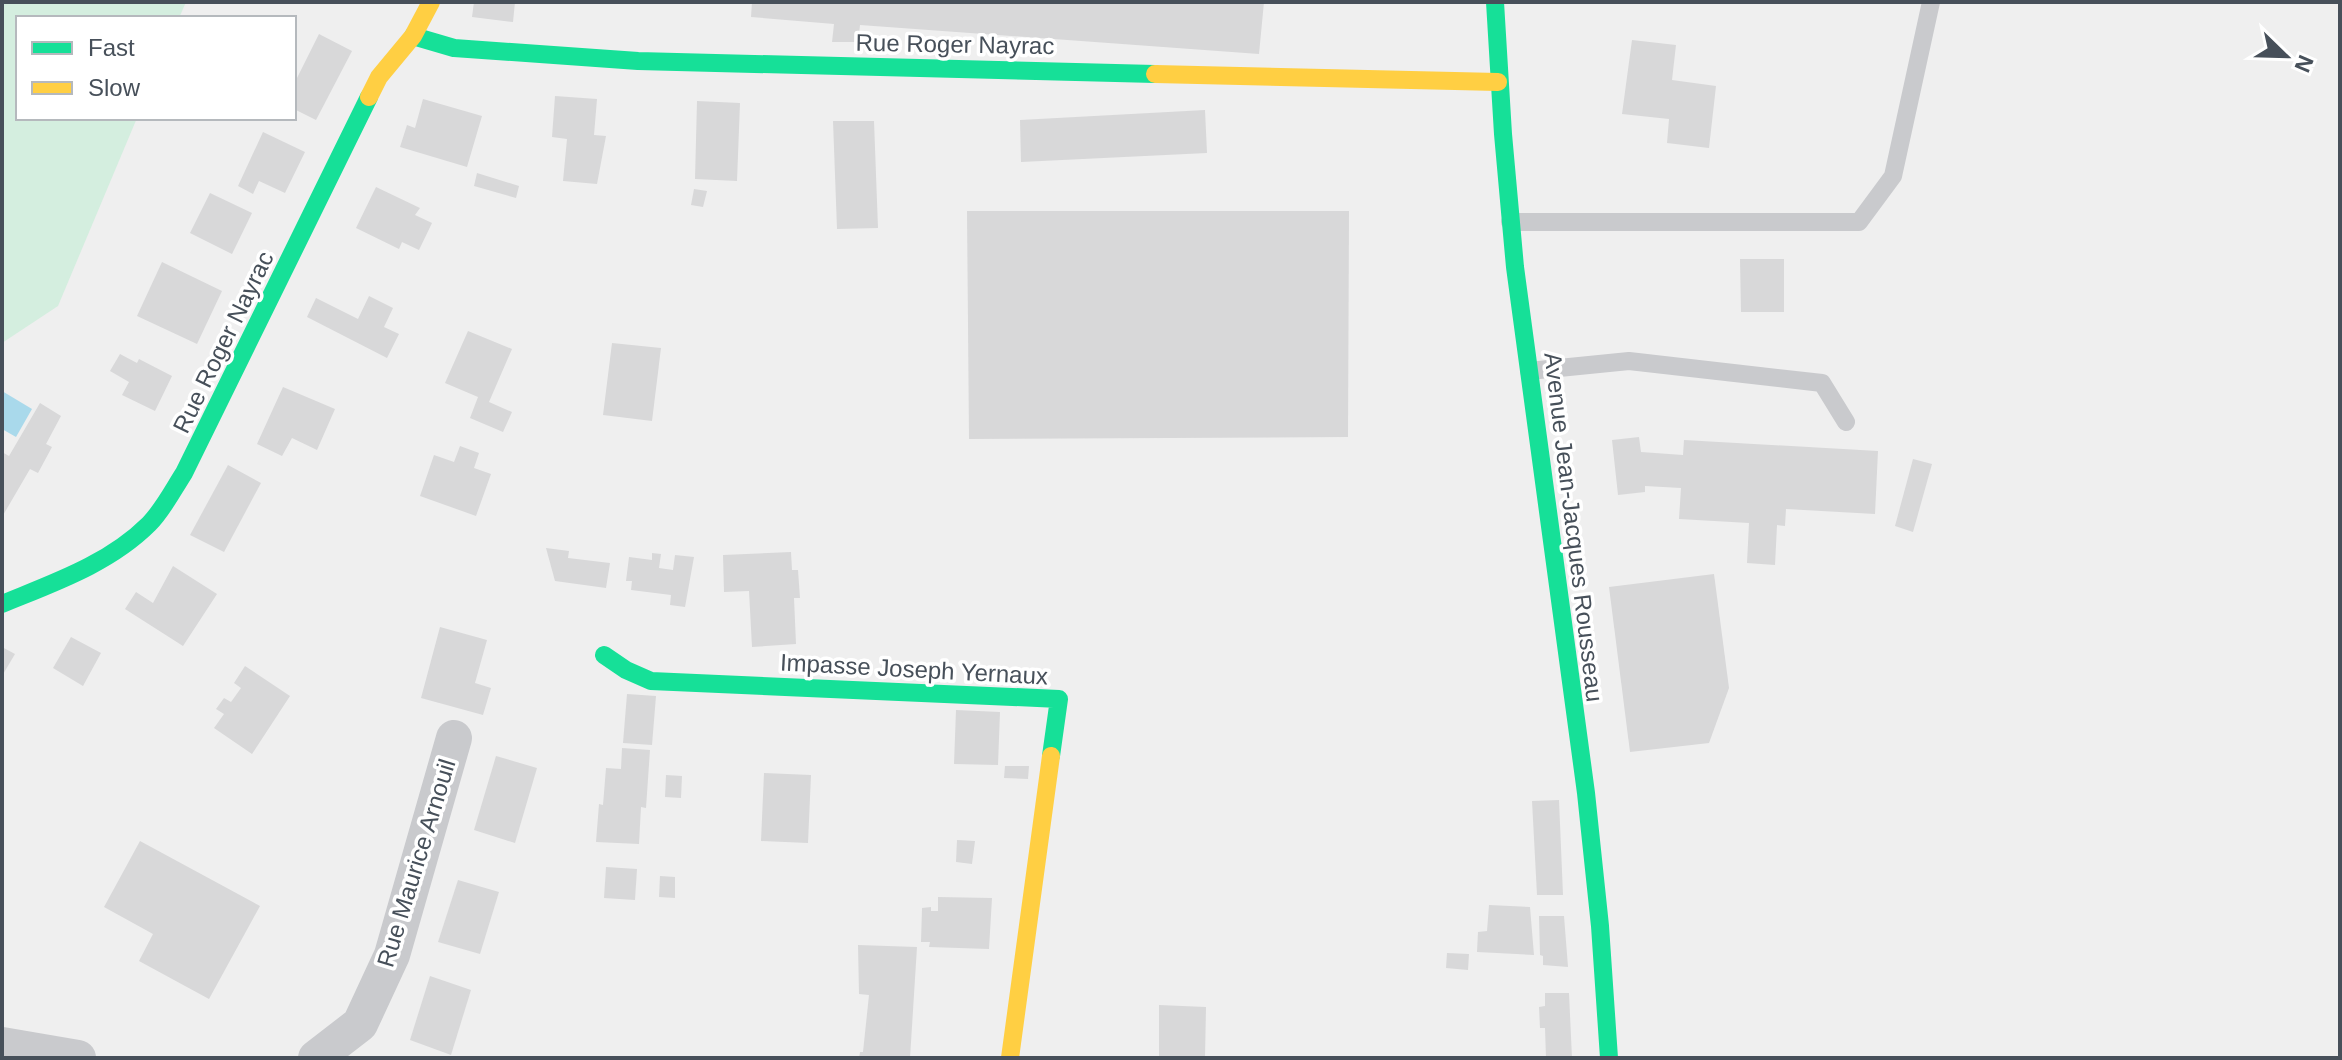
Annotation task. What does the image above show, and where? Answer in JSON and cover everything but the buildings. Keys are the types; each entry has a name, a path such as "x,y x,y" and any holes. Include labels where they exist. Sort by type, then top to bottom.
{"street":[{"name":"Rue Roger Nayrac","path":"4,603 114,553 150,523 191,460 379,77 413,36 431,2"},
{"name":"Avenue Jean-Jacques Rousseau","path":"1495,2 1498,82 1510,222 1596,874 1609,1058"},
{"name":"Rue Roger Nayrac","path":"413,36 454,48 638,61 1498,82"},
{"name":"Impasse Joseph Yernaux","path":"604,655 626,670 651,681 1059,699 1010,1058"},
{"name":"Rue Maurice Arnouil","path":"316,1058 360,1024 392,955 454,738"},
{"path":"2,1045 78,1058"}],"lane":[{"path":"1510,222 1859,222 1893,176 1931,2"},
{"path":"1529,371 1629,361 1822,383 1846,422"}],"green space":[{"path":"2,2 186,2 180,16 16,16 16,120 136,120 58,306 2,343"}],"water":[{"path":"2,391 32,409 16,437 2,429"}],"traffic: fast":[{"path":"1495,2 1515,267 1586,793 1600,926 1609,1058"},
{"path":"413,36 454,48 638,61 1155,74"},
{"path":"2,604 98,561 133,538 159,513 184,473 369,97"},
{"path":"604,655 626,670 651,681 1059,699 1051,756"}],"traffic: slow":[{"path":"369,97 379,77 413,36 431,2"},
{"path":"1155,74 1498,82"},
{"path":"1010,1058 1051,756"}]}
